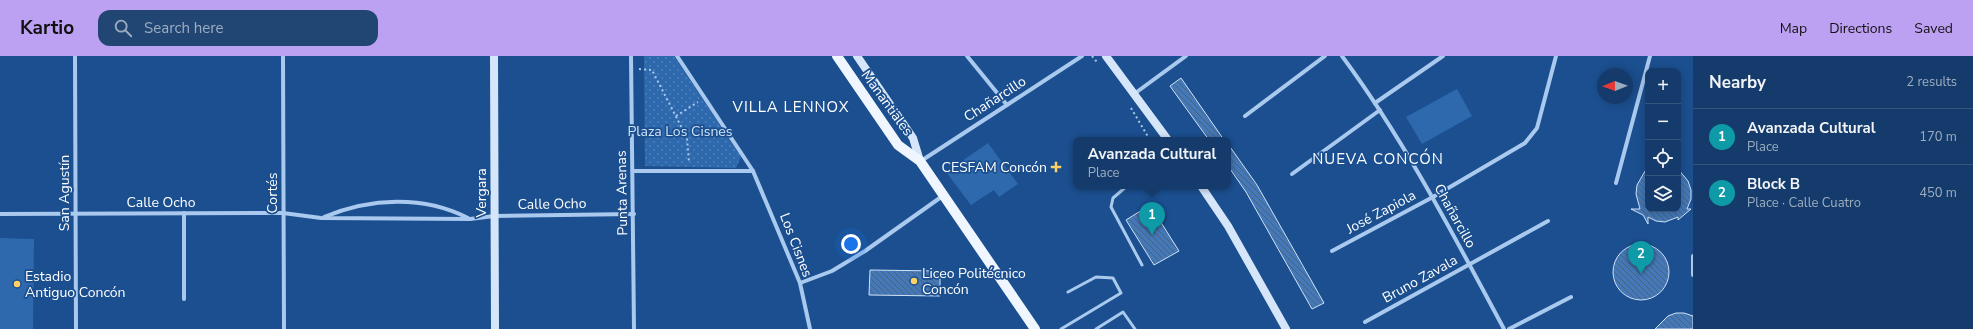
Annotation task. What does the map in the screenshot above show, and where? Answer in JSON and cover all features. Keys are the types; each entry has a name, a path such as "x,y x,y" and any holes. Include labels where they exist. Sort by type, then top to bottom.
{"main road":[{"name":"Manantiales","path":"837,56 898,145 920,161 1035,329"}],"street":[{"name":"San Agustín","path":"75,56 76,329"},
{"name":"Cortés","path":"283,56 284,329"},
{"name":"Vergara","path":"494,56 495,329"},
{"name":"Punta Arenas","path":"631,56 634,214 634,329"},
{"name":"Los Cisnes","path":"677,56 753,171 800,283 810,329"},
{"name":"Manantiales","path":"857,56 913,138 920,161"},
{"path":"967,56 1007,105"},
{"name":"Chañarcillo","path":"920,161 1082,56"},
{"path":"1106,56 1166,137"},
{"path":"1133,94 1186,56"},
{"path":"1245,116 1324,56"},
{"name":"Chañarcillo","path":"1342,56 1380,110 1432,197 1504,329"},
{"path":"1375,103 1443,56"},
{"name":"José Zapiola","path":"1332,251 1432,197 1530,139 1539,122 1556,56"},
{"path":"1616,183 1650,56"},
{"path":"1292,174 1380,110"},
{"path":"633,171 753,171"},
{"path":"1203,189 1228,226 1286,329"},
{"path":"800,283 832,271 865,251 944,195"},
{"name":"Calle Ocho","path":"321,218 361,205 401,202 435,205 470,219"},
{"path":"184,213 184,299"},
{"name":"Calle Ocho","path":"0,214 283,213 321,218 470,219 494,216 634,214"},
{"name":"Bruno Zavala","path":"1365,322 1548,221"},
{"path":"1693,256 1693,275"},
{"path":"1509,329 1571,296"}],"lane":[{"path":"1124,189 1113,198 1112,208 1142,265"},
{"path":"1061,329 1121,293 1113,278 1096,277 1068,292"},
{"path":"1096,329 1123,312 1135,329"}],"path":[{"path":"631,69 652,70 687,138 689,171"},
{"path":"676,116 705,98"}],"green space":[{"name":"Plaza Los Cisnes","path":"644,56 674,56 741,157 736,168 645,166"},
{"path":"1457,89 1472,116 1422,144 1406,117"},
{"path":"988,143 1018,184 999,197 994,190 971,205 946,172"},
{"name":"Estadio Antiguo Concón","path":"0,238 34,239 33,329 0,329"}],"building":[{"path":"1181,78 1222,137 1207,137 1170,86"},
{"path":"1231,148 1257,185 1324,303 1312,309 1246,192 1231,170"},
{"path":"1645,171 1645,212 1681,212 1681,173 1688,181 1691,190 1691,199 1687,209 1691,209 1678,220 1678,217 1665,222 1656,221 1648,217 1648,224 1643,215 1631,209 1640,209 1636,194 1637,185"},
{"path":"1150,205 1179,251 1154,265 1126,220"},
{"path":"1636,244 1646,244 1661,252 1667,261 1669,272 1667,283 1661,292 1646,300 1636,300 1625,295 1618,288 1613,277 1613,267 1618,256 1625,249"},
{"path":"870,270 940,271 940,296 869,295"},
{"path":"1676,313 1684,313 1693,316 1693,329 1655,329 1668,316"}],"place":[{"name":"CESFAM Concón","path":"1056,167"},
{"name":"Avanzada Cultural","path":"1152,235"},
{"name":"Block B","path":"1641,274"},
{"name":"Liceo Politécnico Concón","path":"914,281"},
{"name":"Estadio Antiguo Concón","path":"17,284"}],"district":[{"name":"VILLA LENNOX","path":"791,107"},
{"name":"NUEVA CONCÓN","path":"1378,159"}]}
